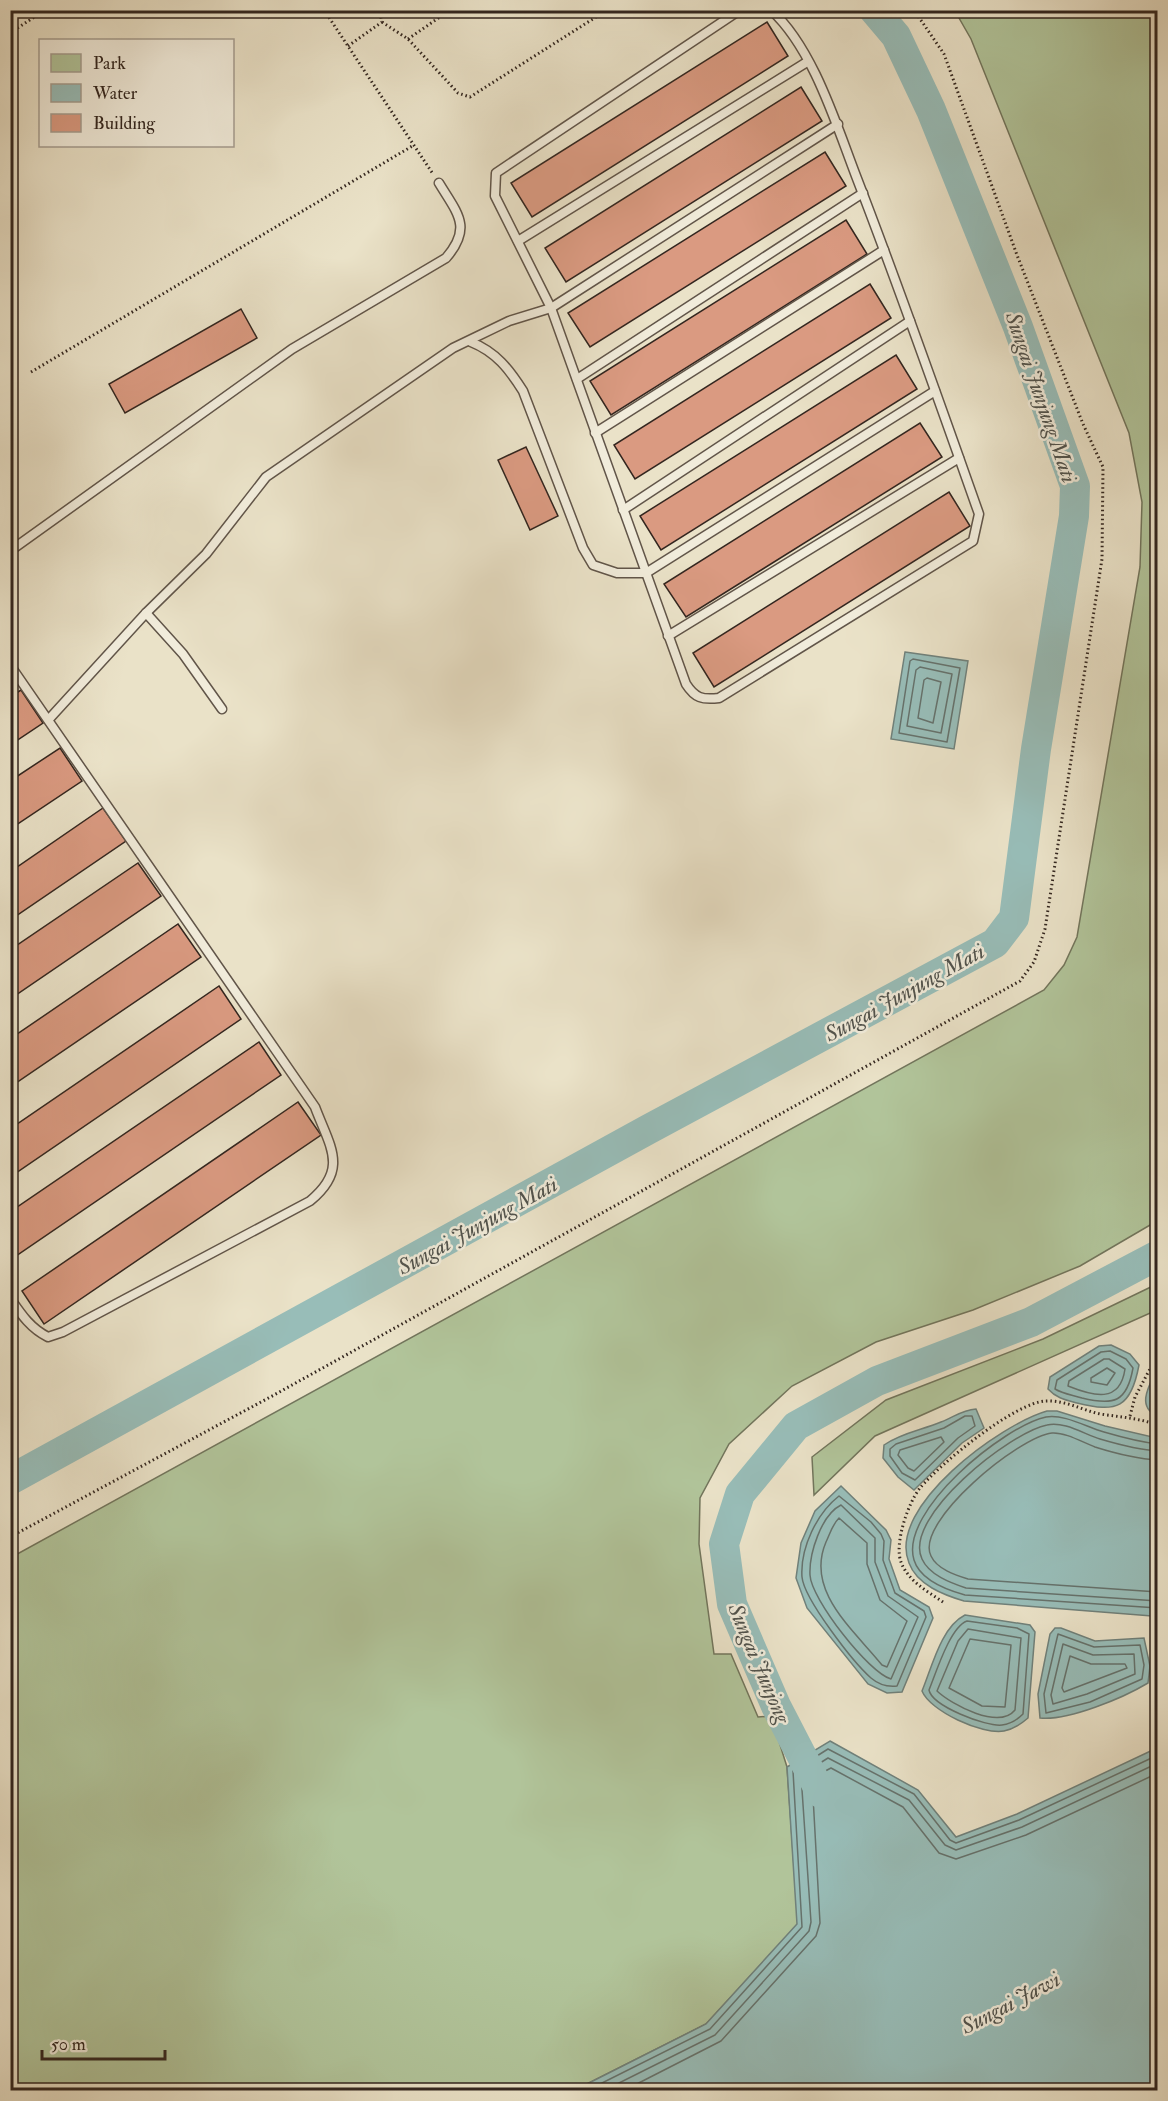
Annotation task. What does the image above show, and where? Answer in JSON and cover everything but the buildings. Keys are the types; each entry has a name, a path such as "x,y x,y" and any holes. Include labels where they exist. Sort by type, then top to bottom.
{"lane":[{"path":"740,10 496,173 495,196 551,308 686,684 692,695 704,700 719,698 973,541 979,514 838,124 807,62 779,18 771,10"},
{"path":"518,241 807,62"},
{"path":"50,718 146,613 206,554 266,477 453,348 471,342 509,321 551,308 838,124"},
{"path":"10,551 292,349 446,258 459,243 461,229 458,214 439,183"},
{"path":"577,379 863,193"},
{"path":"595,433 884,250"},
{"path":"623,510 910,321"},
{"path":"471,342 486,348 500,359 523,391 584,548 593,565 617,573 646,573 935,391"},
{"path":"668,636 959,458"},
{"path":"146,613 183,654 222,709"},
{"path":"10,665 50,718 315,1107 333,1154 333,1173 326,1188 310,1201 63,1332 48,1337 39,1332 26,1320 10,1298"}],"path":[{"path":"10,33 45,10"},
{"path":"324,10 439,183"},
{"path":"379,10 382,22 408,39 458,93 470,97 607,10"},
{"path":"408,39 450,10"},
{"path":"10,1537 284,1389 1020,981 1034,962 1045,929 1102,560 1103,467 1083,424 1017,255 944,54 914,10"},
{"path":"348,46 382,22"},
{"path":"31,372 414,145"},
{"path":"1130,1416 1135,1397 1158,1354"},
{"path":"943,1602 916,1584 900,1561 900,1531 919,1490 966,1445 1019,1411 1045,1401 1099,1413 1130,1416 1158,1425"}],"green space":[{"path":"955,11 1157,11 1157,1221 1080,1266 973,1310 876,1342 792,1386 729,1444 700,1498 699,1544 714,1654 731,1654 758,1717 771,1716 787,1767 798,1924 706,2024 575,2090 11,2090 10,1558 1044,990 1064,965 1077,937 1140,567 1142,502 1129,433 971,39"},
{"path":"1157,1284 1157,1310 875,1436 814,1495 812,1457 886,1400 1043,1339"}],"water":[{"path":"905,652 968,661 954,749 891,739"},
{"path":"1111,1345 1130,1354 1139,1365 1132,1390 1120,1404 1112,1407 1091,1406 1061,1398 1048,1389 1050,1377 1099,1346"},
{"path":"1157,1369 1157,1416 1147,1407 1146,1395"},
{"path":"976,1409 984,1428 962,1443 914,1490 898,1477 883,1458 884,1445 891,1441 962,1412"},
{"path":"1047,1411 1057,1411 1105,1426 1157,1438 1157,1613 1152,1616 964,1601 932,1588 913,1571 909,1563 906,1541 914,1517 930,1494 977,1450 1003,1432"},
{"path":"841,1486 886,1530 891,1540 889,1559 900,1590 929,1607 933,1618 902,1692 887,1693 868,1684 807,1608 796,1578 801,1543 815,1511"},
{"path":"965,1615 1030,1625 1035,1632 1028,1718 1014,1728 994,1731 970,1725 946,1714 927,1699 922,1691 943,1638"},
{"path":"1055,1628 1061,1628 1095,1641 1144,1638 1150,1666 1148,1683 1125,1695 1080,1712 1040,1718 1038,1694 1050,1634"},
{"name":"Sungai Jawi","path":"830,1741 918,1790 956,1837 1017,1814 1157,1748 1157,2090 575,2090 706,2024 797,1924 787,1767"}],"waterway":[{"name":"Sungai Junjung Mati","path":"10,1480 649,1129 995,943 1014,918 1036,749 1074,516 1075,486 1018,327 931,110 896,36 874,10"},
{"name":"Sungai Junjong","path":"821,1793 776,1706 732,1604 724,1544 740,1494 796,1426 877,1381 1031,1322 1158,1255"}]}
